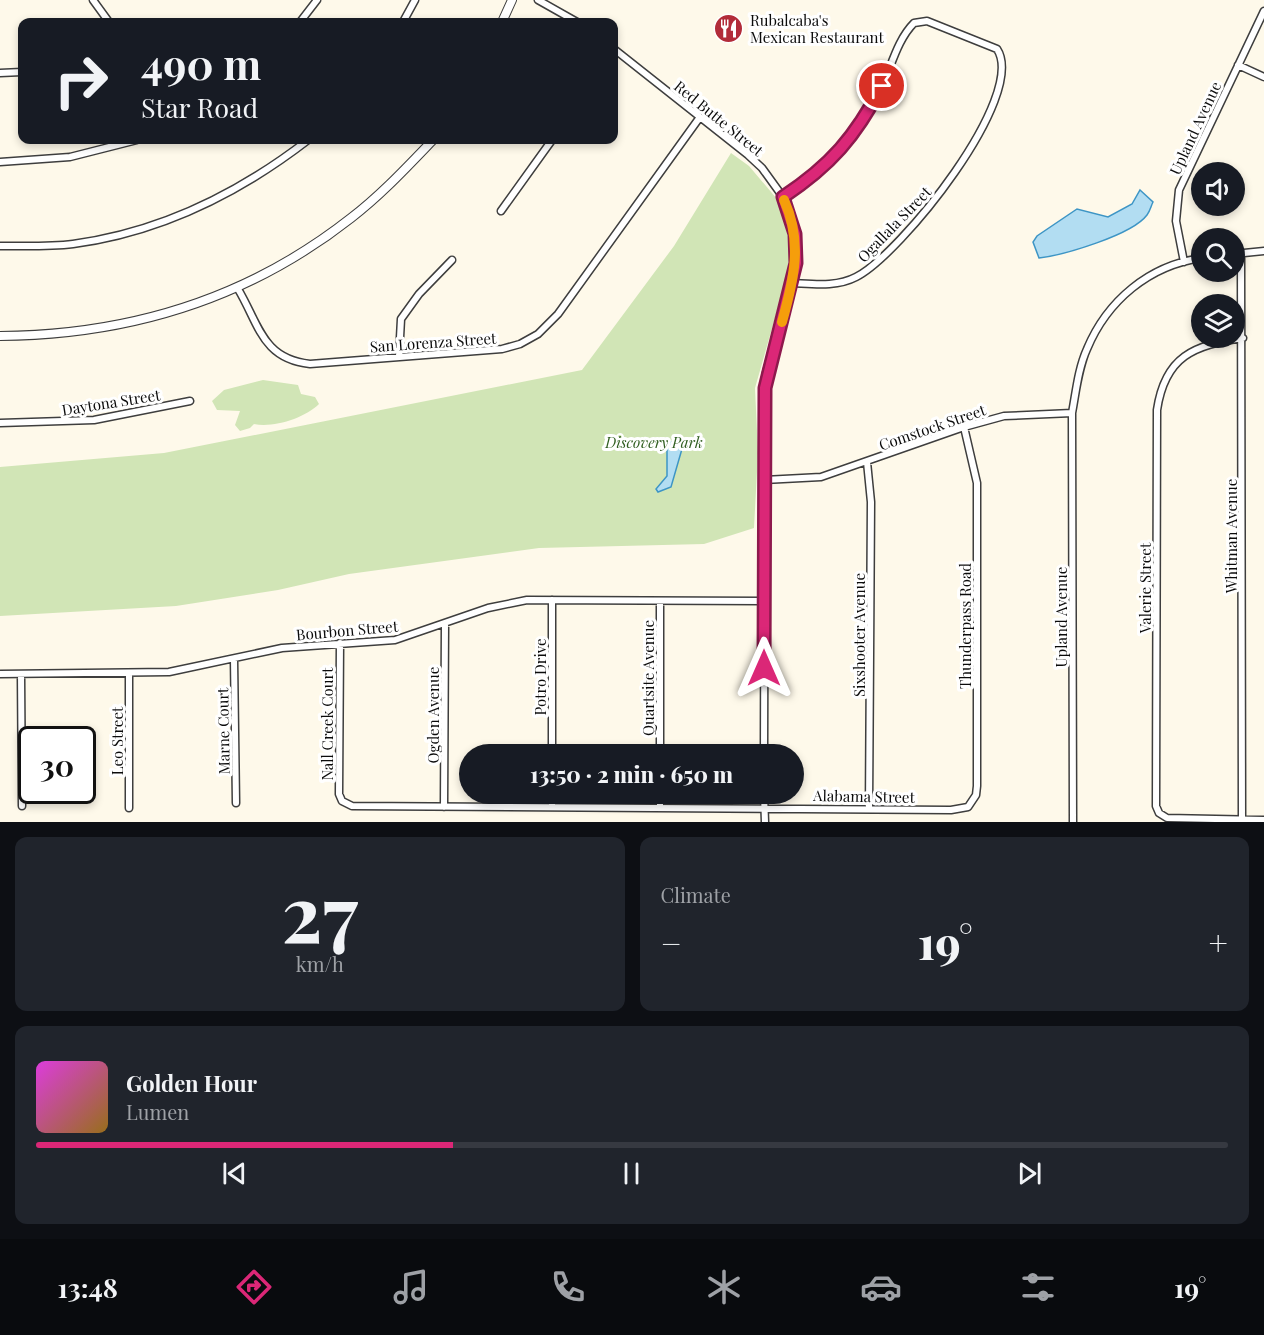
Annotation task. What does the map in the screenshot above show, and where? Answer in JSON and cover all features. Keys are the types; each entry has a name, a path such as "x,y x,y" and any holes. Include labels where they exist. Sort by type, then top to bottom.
{"street":[{"path":"93,0 106,18"},
{"path":"303,18 316,0"},
{"path":"405,18 415,0"},
{"path":"504,18 512,0"},
{"path":"538,0 570,18"},
{"name":"Upland Avenue","path":"1184,262 1176,221 1179,190 1264,11"},
{"name":"Ogallala Street","path":"783,197 812,178 848,142 864,121 909,28 919,21 927,21 987,43 997,50 1003,62 998,86 984,120 960,164 927,211 886,254 858,276 833,284 793,283"},
{"name":"Red Butte Street","path":"618,54 755,162 783,197 795,234 796,263 793,283 766,373 764,744"},
{"path":"1238,65 1264,76"},
{"path":"0,73 18,72"},
{"name":"San Lorenza Street","path":"238,289 263,336 274,351 288,360 310,364 502,349 520,344 538,334 558,314 700,117"},
{"path":"0,162 70,158 122,144"},
{"path":"0,246 70,244 95,240 173,219 232,192 263,174 303,144"},
{"path":"0,336 50,335 107,328 155,318 238,289 304,253 352,218 429,144"},
{"path":"501,211 549,144"},
{"path":"1245,253 1264,251"},
{"path":"399,356 401,319 419,294 452,260"},
{"path":"1072,413 1087,349 1108,312 1126,292 1153,275 1191,260"},
{"name":"Valerie Street","path":"1196,348 1180,360 1161,388 1157,410 1156,806 1159,813 1167,818 1242,820"},
{"name":"Whitman Avenue","path":"1242,820 1243,348"},
{"name":"Daytona Street","path":"0,423 47,424 94,420 190,401"},
{"name":"Upland Avenue","path":"1072,413 1073,822"},
{"name":"Comstock Street","path":"764,480 821,477 964,427 1004,416 1072,413"},
{"name":"Thunderpass Road","path":"951,810 959,810 972,803 977,786 977,483 964,427"},
{"name":"Sixshooter Avenue","path":"867,462 872,502 869,808"},
{"name":"Bourbon Street","path":"0,674 170,672 282,648 395,640 509,602 552,600 764,601"},
{"name":"Potro Drive","path":"552,600 552,744"},
{"name":"Quartsite Avenue","path":"660,602 660,744"},
{"name":"Ogden Avenue","path":"444,807 445,623"},
{"name":"Nall Creek Court","path":"340,643 339,794 345,803"},
{"name":"Marne Court","path":"234,659 236,803"},
{"path":"21,674 22,806"},
{"name":"Leo Street","path":"129,674 129,808"},
{"name":"Alabama Street","path":"345,803 362,807 951,810"},
{"path":"764,804 765,822"},
{"path":"1242,820 1264,820"}],"green space":[{"name":"Discovery Park","path":"731,153 749,166 777,199 796,244 755,388 758,453 754,528 704,544 539,548 349,574 278,590 176,606 0,616 0,467 164,453 582,370 674,246"},
{"path":"263,380 298,385 301,394 315,397 319,404 298,418 271,425 254,424 240,431 235,425 240,411 217,410 212,401 224,390"}],"water":[{"path":"1140,190 1153,202 1147,215 1139,222 1097,243 1039,258 1033,242 1037,236 1077,209 1108,217 1132,204"},
{"path":"667,442 684,442 671,487 658,492 656,489 667,476"}],"slow traffic":[{"path":"782,322 793,283 797,254 795,234 784,200"}],"place":[{"name":"Rubalcaba's Mexican Restaurant","path":"729,29"}],"route":[{"path":"764,668 766,373 793,283 797,254 795,234 783,197 830,163 864,121 882,86"}]}
